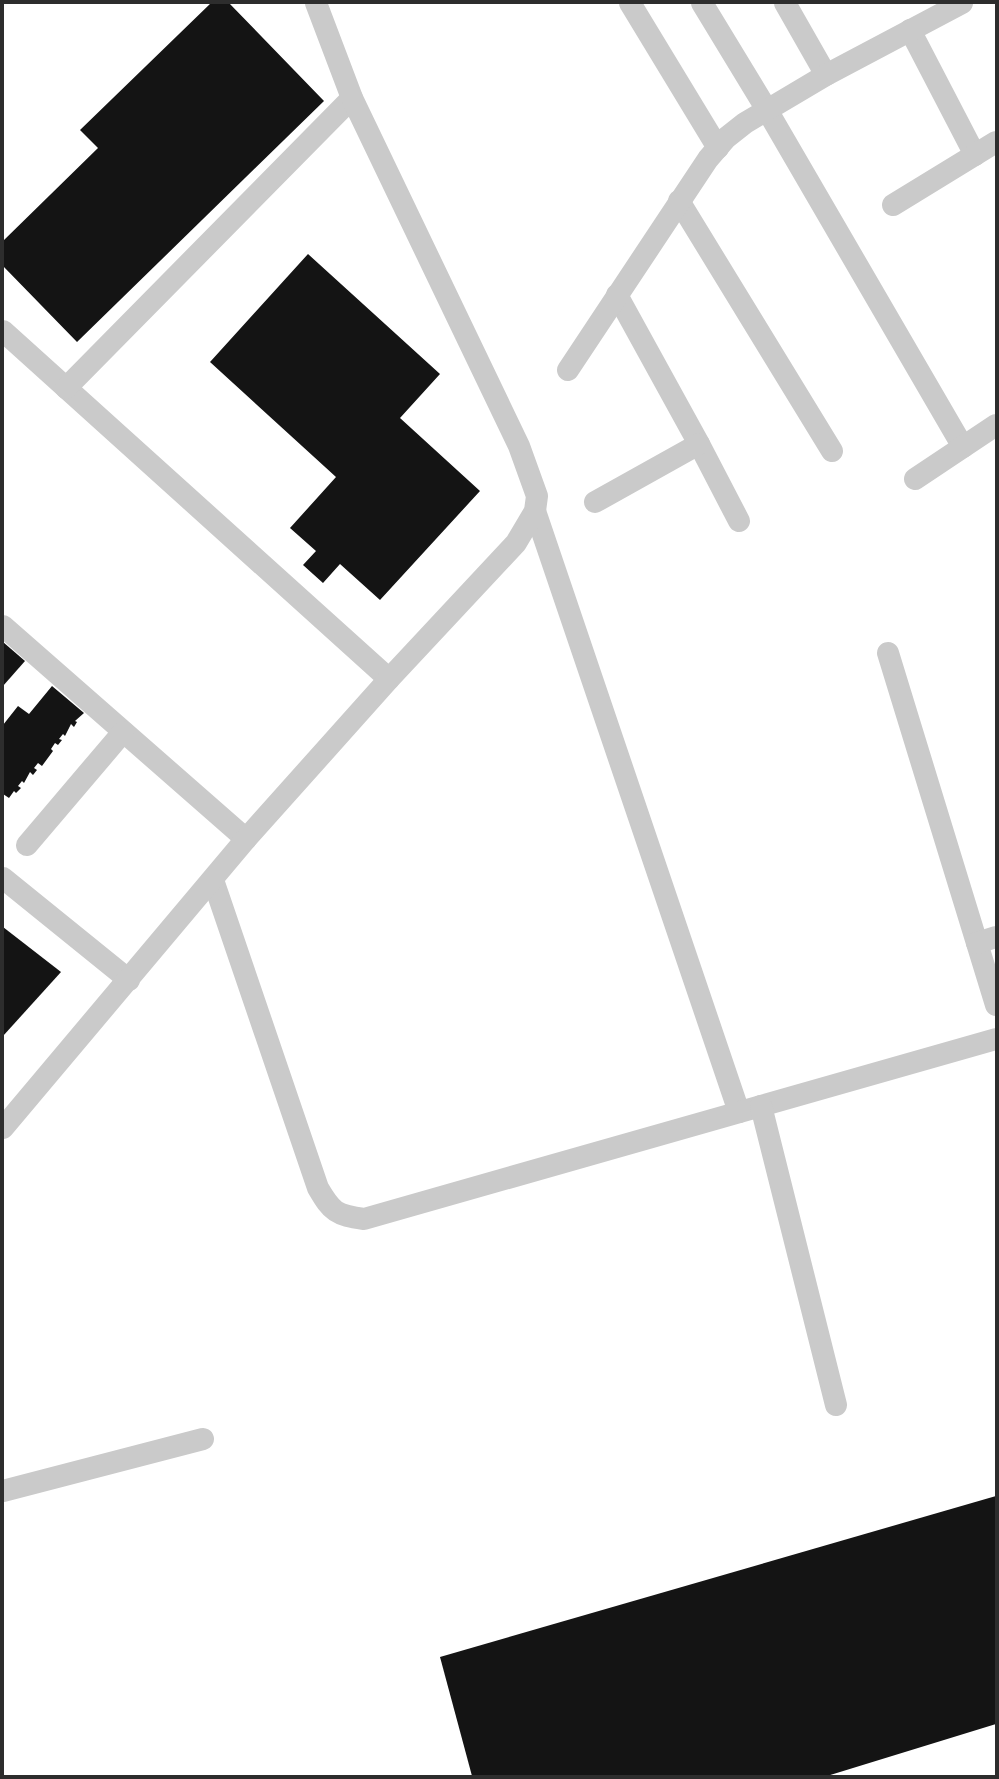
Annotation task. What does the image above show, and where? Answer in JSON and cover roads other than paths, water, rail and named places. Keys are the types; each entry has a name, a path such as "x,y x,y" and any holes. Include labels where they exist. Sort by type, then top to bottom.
{"street":[{"path":"3,1128 246,839 389,679 516,543 535,510 537,496 519,446 352,98 316,3"},
{"path":"630,3 718,148"},
{"path":"702,3 767,110 963,447"},
{"path":"785,3 826,75"},
{"path":"568,370 679,201 708,159 726,138 745,123 826,75 962,3"},
{"path":"910,30 975,155"},
{"path":"66,388 352,98"},
{"path":"893,205 996,142"},
{"path":"679,201 832,451"},
{"path":"617,295 699,444 739,521"},
{"path":"3,331 389,679"},
{"path":"915,479 996,425"},
{"path":"595,502 699,444"},
{"path":"535,510 739,1112"},
{"path":"3,626 246,839"},
{"path":"888,653 986,940 996,1005"},
{"path":"27,845 123,732"},
{"path":"3,878 129,980"},
{"path":"213,880 318,1188 328,1206 343,1216 364,1219 996,1039"},
{"path":"761,1106 836,1405"},
{"path":"3,1491 204,1439"}]}
